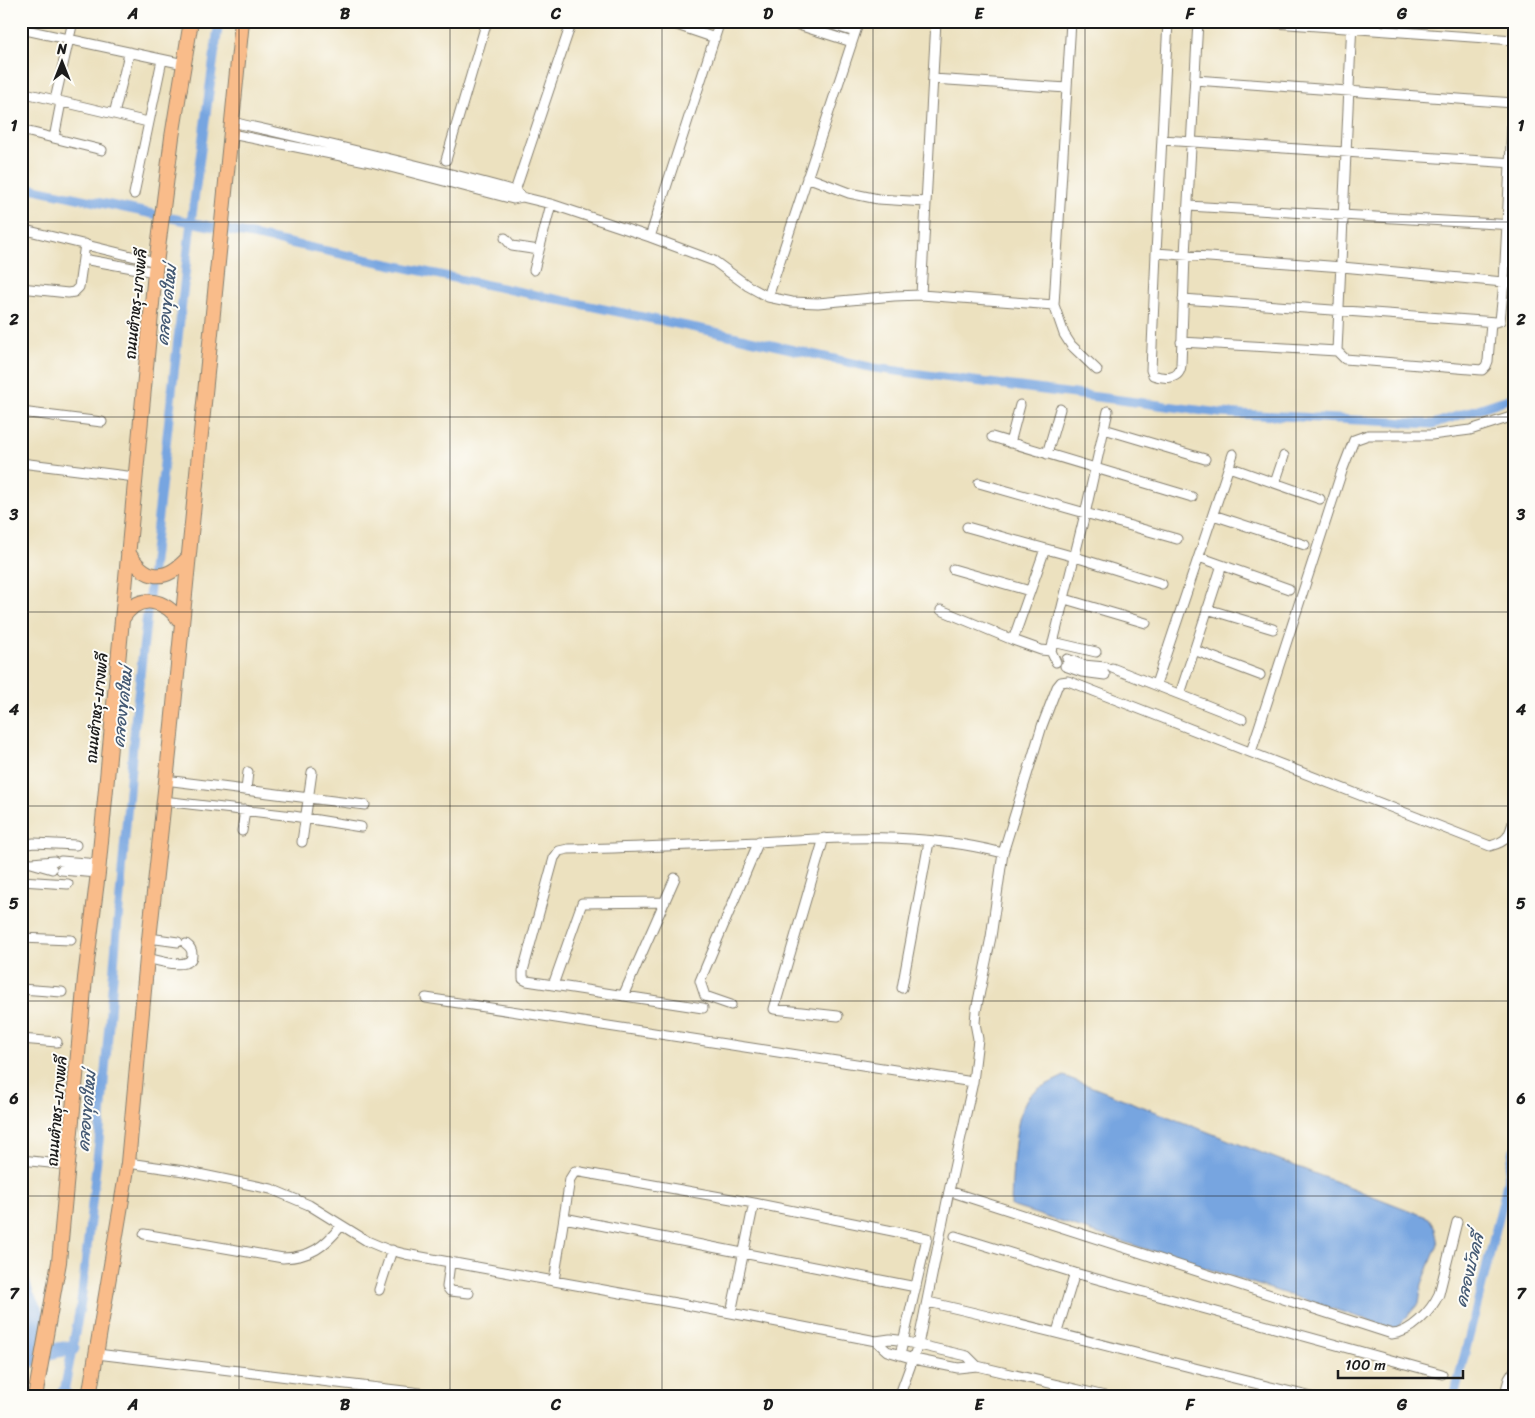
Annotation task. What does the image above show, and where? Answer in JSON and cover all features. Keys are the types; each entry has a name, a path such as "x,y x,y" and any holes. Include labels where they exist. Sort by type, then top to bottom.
{"main road":[{"name":"ถนนตำหรุ-บางพลี","path":"36,1390 59,1262 85,978 98,868 159,234 191,21"},
{"path":"90,1395 128,1163 146,958 242,21"},
{"path":"128,552 144,573 159,575 167,574 179,568 188,558"},
{"path":"122,620 128,609 136,604 149,602 165,605 174,612 181,622"}],"street":[{"path":"54,138 58,101 73,21"},
{"path":"446,160 487,21"},
{"path":"517,196 572,21"},
{"path":"665,21 715,38"},
{"path":"650,237 720,21"},
{"path":"786,21 854,37"},
{"path":"820,21 854,37"},
{"path":"768,297 858,21"},
{"path":"921,295 936,21"},
{"path":"1071,21 1054,305 1064,334 1071,345 1097,370"},
{"path":"1168,21 1151,370 1153,374 1169,378 1177,375 1180,371 1198,21"},
{"path":"1245,21 1352,25 1514,40"},
{"path":"1337,351 1352,25"},
{"path":"21,30 184,64"},
{"path":"114,114 129,54"},
{"path":"134,194 162,60"},
{"path":"933,79 1067,88"},
{"path":"1195,80 1513,103"},
{"path":"1183,299 1491,322 1500,321 1510,225 1514,87"},
{"path":"21,92 148,122"},
{"path":"231,128 442,170 517,196 551,204 650,237 714,261 748,286 768,297 792,302 818,303 921,295 1054,305"},
{"path":"21,130 102,150"},
{"path":"1162,140 1512,163"},
{"path":"807,177 849,193 878,199 926,202"},
{"path":"534,270 551,204"},
{"path":"1188,206 1510,225"},
{"path":"21,229 85,244 156,267"},
{"path":"505,238 512,246 539,250"},
{"path":"21,288 74,292 79,287 85,244"},
{"path":"1156,253 1342,267 1514,283"},
{"path":"83,259 156,267"},
{"path":"1181,342 1337,351 1345,359 1482,370 1488,361 1491,322"},
{"path":"1010,443 1020,405"},
{"path":"1047,454 1060,408"},
{"path":"1058,656 1065,599 1108,411"},
{"path":"21,412 102,422"},
{"path":"1251,752 1339,480 1354,440 1368,435 1431,435 1470,430 1514,416"},
{"path":"1104,429 1205,459"},
{"path":"992,437 1192,497"},
{"path":"1156,684 1233,454"},
{"path":"1275,484 1284,456"},
{"path":"21,463 135,477"},
{"path":"1229,468 1320,499"},
{"path":"979,483 1177,539"},
{"path":"1213,515 1305,545"},
{"path":"967,527 1075,557 1162,584"},
{"path":"1014,640 1045,549"},
{"path":"1199,557 1289,590"},
{"path":"1180,694 1222,565"},
{"path":"953,568 1030,591"},
{"path":"1065,599 1146,624"},
{"path":"1207,609 1273,629"},
{"path":"941,610 1058,656 1082,668 1124,672 1242,719"},
{"path":"1194,650 1260,674"},
{"path":"1058,656 1096,652"},
{"path":"1080,686 1082,668"},
{"path":"899,1397 918,1345 973,1082 978,1039 975,1023 976,1011 992,937 1003,853 1042,726 1057,687 1062,682 1068,681 1490,846 1502,842 1510,836 1514,819"},
{"path":"246,790 248,772"},
{"path":"302,842 312,772"},
{"path":"165,780 364,805"},
{"path":"163,800 306,818 361,828"},
{"path":"242,831 244,810"},
{"path":"703,1008 527,981 523,978 522,975 554,858 559,851 568,848 634,848 824,838 889,838 956,844 1003,853"},
{"path":"824,838 774,1009 838,1016"},
{"path":"731,1005 705,996 700,982 759,842"},
{"path":"902,988 929,842"},
{"path":"21,845 34,843 76,844"},
{"path":"21,860 32,863 98,868"},
{"path":"623,996 675,878"},
{"path":"21,882 68,884"},
{"path":"554,985 582,903 665,902"},
{"path":"21,938 71,940"},
{"path":"146,958 185,964 192,954 190,947 182,943 149,938"},
{"path":"21,989 62,992"},
{"path":"426,998 973,1082"},
{"path":"21,1039 57,1042"},
{"path":"21,1160 69,1166"},
{"path":"128,1163 184,1171 271,1189 309,1205 367,1241 392,1250 450,1263 876,1341 903,1341 967,1356 977,1366"},
{"path":"554,1281 570,1179 575,1171 754,1203 927,1238 900,1355"},
{"path":"949,1191 1392,1334 1406,1331 1435,1302 1439,1294 1457,1222"},
{"path":"731,1313 754,1203"},
{"path":"564,1218 916,1287"},
{"path":"144,1234 289,1258 310,1254 327,1242 341,1226"},
{"path":"955,1236 1075,1273 1442,1374"},
{"path":"380,1290 392,1250"},
{"path":"450,1263 448,1287 450,1291 469,1293"},
{"path":"1057,1332 1075,1273"},
{"path":"928,1302 1057,1332 1312,1397"},
{"path":"876,1341 887,1351 914,1359 958,1368 977,1366 1109,1397"},
{"path":"97,1354 454,1397"},
{"path":"1504,1397 1509,1379 1514,1371"}],"water":[{"path":"1064,1076 1429,1218 1435,1229 1438,1244 1422,1284 1419,1303 1396,1329 1011,1206 1014,1147 1024,1103 1033,1092"},
{"path":"911,1389 938,1397 908,1397"}],"waterway":[{"name":"คลองขุดใหม่","path":"63,1397 81,1302 99,1141 135,721 191,222 219,21"},
{"path":"21,186 706,330 874,368 1220,413 1433,424 1514,397"},
{"name":"คลองบัวคลี่","path":"1454,1397 1514,1150"},
{"path":"21,1278 26,1294 39,1318 31,1358"},
{"path":"21,1366 45,1353 72,1348"},
{"name":"คลองขุดใหม่","path":"63,1394 67,1397"}]}
